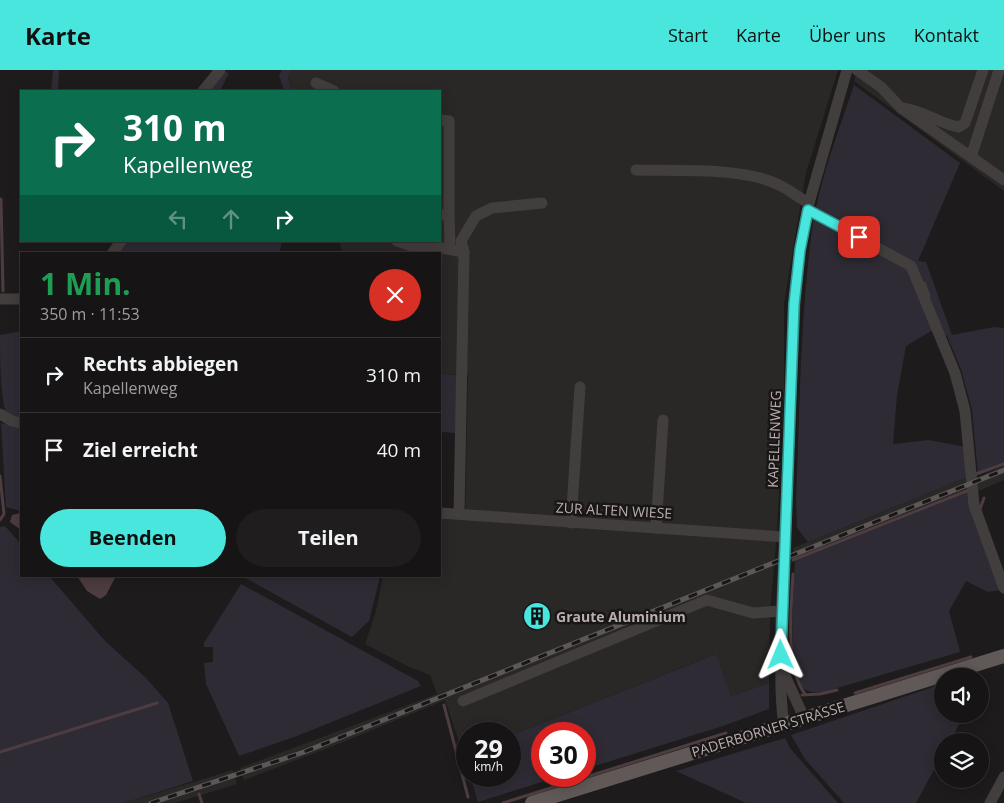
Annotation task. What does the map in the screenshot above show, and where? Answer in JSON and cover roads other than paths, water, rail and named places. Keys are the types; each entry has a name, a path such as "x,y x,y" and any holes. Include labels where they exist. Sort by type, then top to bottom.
{"main road":[{"name":"PADERBORNER STRASSE","path":"532,803 1004,656"}],"street":[{"path":"204,90 220,70"},
{"name":"KAPELLENWEG","path":"784,724 780,691 794,304 800,250 809,207 847,70"},
{"path":"857,70 881,87 901,108 1004,180"},
{"path":"901,108 917,109 949,126 959,127 965,123 983,70"},
{"path":"970,157 999,70"},
{"path":"316,84 331,90"},
{"path":"441,120 449,121 444,215 450,250"},
{"path":"636,170 729,173 779,184 809,207 911,266 955,373 965,410 974,505 1004,588"},
{"path":"459,514 463,246 476,216 492,208 542,203"},
{"path":"414,244 450,250 463,246"},
{"path":"0,299 20,299"},
{"path":"570,523 580,387"},
{"path":"0,414 12,421 20,423"},
{"path":"656,528 663,420"},
{"name":"ZUR ALTEN WIESE","path":"441,512 570,523 785,537"},
{"path":"463,701 707,600 754,612 782,611"},
{"name":"KAPELLENWEG","path":"782,669 804,718"},
{"path":"990,803 1004,777"}],"waterway":[{"path":"1,199 3,291"},
{"path":"924,283 929,296"},
{"path":"976,474 1004,464"},
{"path":"0,476 4,514 0,520"},
{"path":"793,560 967,491"},
{"path":"980,509 984,498"},
{"path":"793,574 792,653 794,669 805,694"},
{"path":"855,693 971,657"},
{"path":"802,695 820,694 837,690"},
{"path":"0,752 157,703"},
{"path":"444,705 468,797"},
{"path":"503,803 726,733"},
{"path":"199,794 202,803"}],"railway":[{"path":"151,803 304,752 1004,470"}],"place":[{"name":"Graute Aluminium","path":"537,616"}]}
